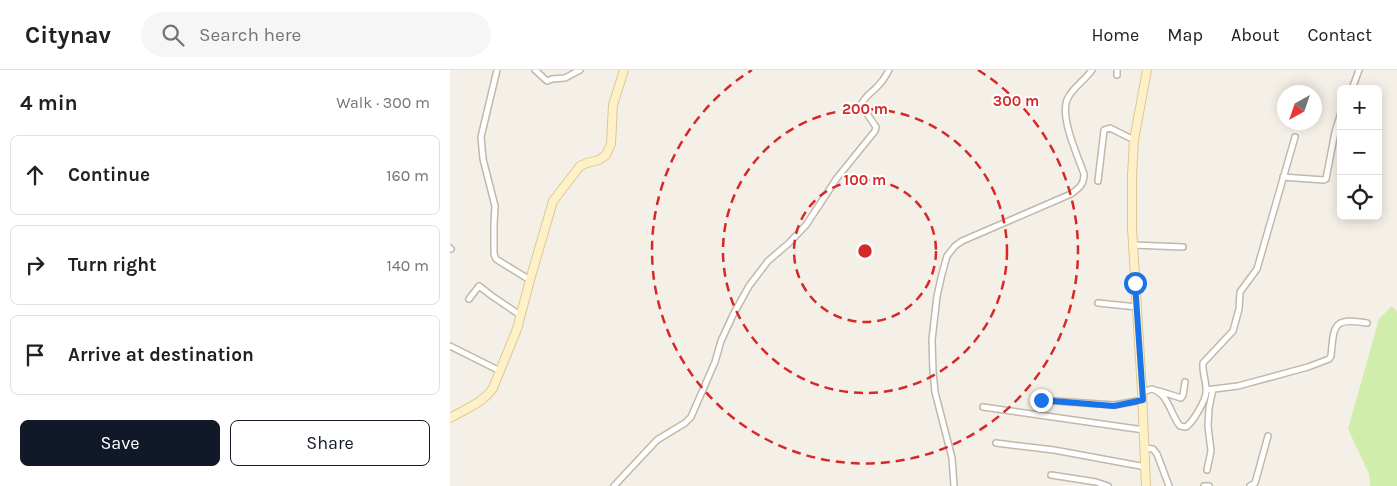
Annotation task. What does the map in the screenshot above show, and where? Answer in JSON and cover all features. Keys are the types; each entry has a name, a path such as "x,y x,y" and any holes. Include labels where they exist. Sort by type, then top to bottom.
{"main road":[{"path":"450,418 481,401 494,388 516,329 553,201 580,166 587,162 599,160 606,155 611,144 613,105 624,70"},
{"path":"1146,486 1133,245 1132,175 1134,140 1147,70"}],"street":[{"path":"497,70 481,137 482,159 495,206 494,254 496,259 530,280"},
{"path":"535,70 547,81 565,78 580,70"},
{"path":"883,70 885,78"},
{"path":"614,486 656,440 681,426 691,417 715,362 721,340 749,286 768,261 806,225 837,178 875,131 876,127 861,105 868,94 878,87 889,70"},
{"path":"954,486 952,458 935,392 933,372 932,340 937,296 944,265 955,246 962,241 1071,194 1082,186 1084,174 1067,126 1065,109 1069,95 1092,70"},
{"path":"1353,85 1359,70"},
{"path":"1283,177 1326,179 1337,126"},
{"path":"1098,182 1104,130 1110,128 1134,140"},
{"path":"1156,390 1166,399 1177,422 1182,427 1190,424 1206,393 1203,363 1233,331 1239,309 1240,292 1257,269 1295,136"},
{"path":"1133,245 1183,247"},
{"path":"469,299 479,286 520,314"},
{"path":"1098,303 1137,307"},
{"path":"1206,390 1247,384 1308,368 1326,361 1331,356 1333,334 1339,323 1356,321 1367,323"},
{"path":"450,346 500,372"},
{"path":"1041,400 1114,406 1142,396 1152,389 1180,398 1183,395 1185,382"},
{"path":"1207,470 1211,451 1208,426 1213,388"},
{"path":"983,407 1144,430"},
{"path":"1250,486 1255,483 1268,436"},
{"path":"996,442 1054,450 1146,467"},
{"path":"1145,448 1153,449 1157,454 1169,486"},
{"path":"1051,475 1096,482 1108,486"},
{"path":"1204,486 1209,486"}],"green space":[{"path":"1392,306 1397,312 1397,486 1370,486 1369,474 1348,429 1379,319"}],"route":[{"path":"1041,400 1114,406 1143,400 1135,283"}]}
